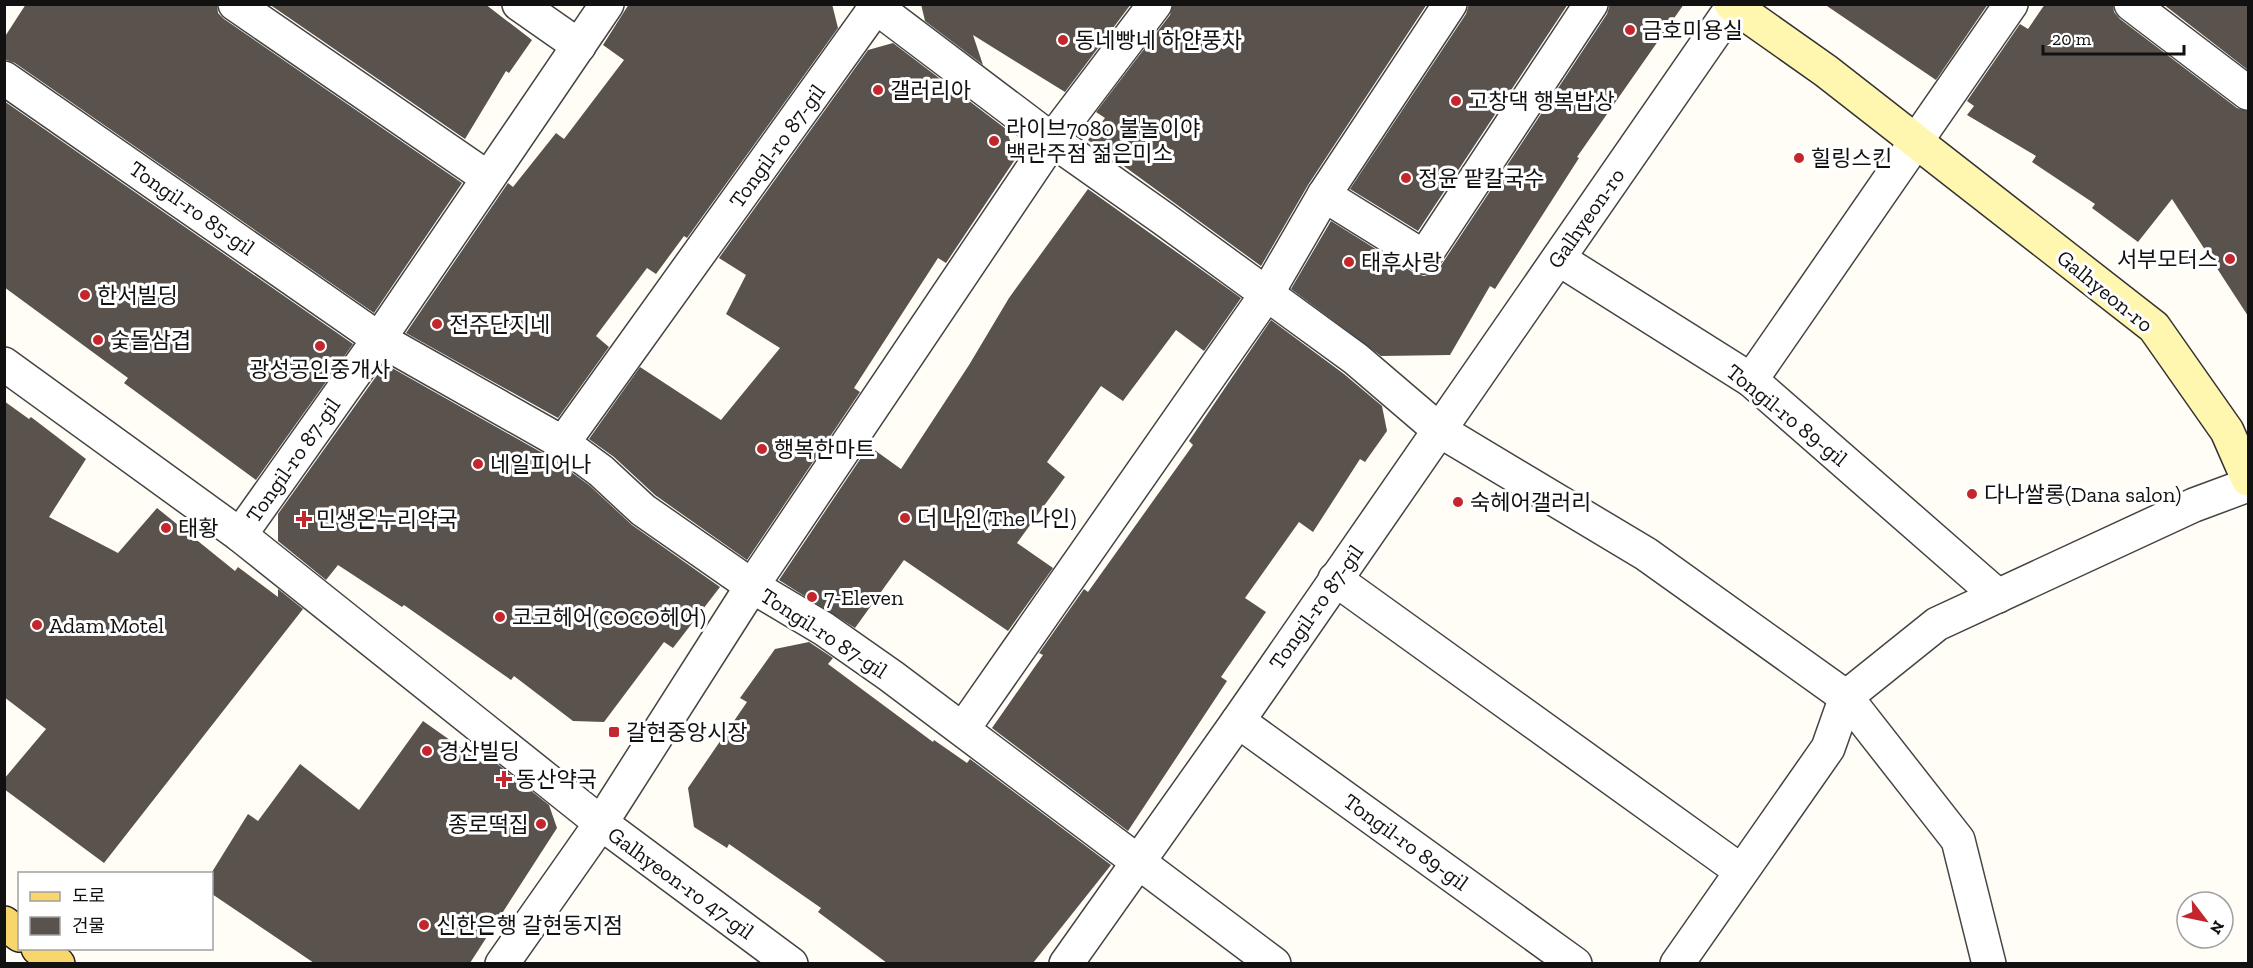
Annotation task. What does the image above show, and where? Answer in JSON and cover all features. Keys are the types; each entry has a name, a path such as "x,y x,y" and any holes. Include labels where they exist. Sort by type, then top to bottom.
{"main road":[{"name":"Galhyeon-ro","path":"1732,5 1826,71 2154,327 2227,431 2248,480"},
{"path":"4,924 18,934"},
{"path":"41,950 58,963"}],"street":[{"path":"236,4 488,178"},
{"path":"519,4 579,46"},
{"name":"Tongil-ro 87-gil","path":"601,823 240,535 379,339 607,4"},
{"name":"Tongil-ro 87-gil","path":"502,963 601,823 752,586 1052,140 1155,4"},
{"path":"963,729 1266,295 1324,195 1450,4"},
{"path":"1324,195 1424,257 1591,4"},
{"path":"1751,380 2011,4"},
{"path":"2131,4 2248,93"},
{"name":"Tongil-ro 87-gil","path":"1066,963 1238,721 1438,430 1356,359 1052,140 875,5 563,443 601,471 643,510 752,586 824,628 1138,860"},
{"name":"Galhyeon-ro","path":"1438,430 1732,5"},
{"name":"Tongil-ro 85-gil","path":"4,78 379,339 563,443"},
{"name":"Tongil-ro 89-gil","path":"1558,259 1751,380 1998,596"},
{"path":"4,364 240,535"},
{"path":"1438,430 1646,554 1845,697 1958,840 1989,963"},
{"path":"1677,963 1827,748 1845,697 1937,624 2193,505 2248,485"},
{"path":"1335,579 1741,871"},
{"name":"Tongil-ro 89-gil","path":"1238,721 1575,963"},
{"name":"Galhyeon-ro 47-gil","path":"601,823 791,963"},
{"path":"1138,860 1274,963"}],"building":[{"path":"26,4 217,4 218,13 224,19 462,183 374,313 15,63 4,59 4,38"},
{"path":"269,4 485,4 532,40 509,73 506,71 465,139"},
{"path":"629,4 832,4 838,28 687,238 684,236 656,274 647,268 596,336 609,347 558,418 406,333 508,183 513,187 556,133 564,139 624,60 603,45"},
{"path":"921,4 1131,4 1065,92 973,35 983,65 925,21"},
{"path":"1173,4 1427,4 1308,185 1261,266 1088,140 1105,118 1096,112 1170,15"},
{"path":"1469,4 1568,4 1418,231 1350,189 1466,14"},
{"path":"1610,4 1684,4 1577,157 1579,158 1495,289 1490,286 1450,355 1381,356 1291,289 1331,221 1414,273 1424,276 1440,267 1607,14"},
{"path":"1824,4 1988,4 1936,80"},
{"path":"2045,4 2113,4 2114,12 2120,19 2237,108 2248,111 2248,316 2172,199 2138,242 2092,208 2095,204 2032,162 2036,156 1967,115 1974,106 1967,101 2020,24 2028,29"},
{"path":"2163,4 2248,4 2248,70"},
{"path":"893,43 1006,129 1016,158 946,263 938,258 854,388 860,392 747,560 655,495 614,457 589,439 640,367 721,420 780,348 726,314 746,275 719,258 868,50"},
{"path":"4,101 353,344 256,480 124,383 128,378 4,287"},
{"path":"1088,189 1241,298 1204,351 1176,330 1123,401 1101,386 1047,462 1065,477 1017,543 1053,568 1008,631 904,560 855,628 779,580 869,446 901,469 969,365 1009,298"},
{"path":"1271,320 1344,374 1382,406 1387,431 1365,462 1360,459 1313,532 1299,522 1245,598 1266,612 1221,677 1227,681 1128,831 992,728 1043,655 1039,653 1084,589 1088,592 1193,445 1189,441"},
{"path":"385,364 553,459 589,485 632,525 720,587 673,648 664,642 604,722 573,721 514,676 511,680 404,605 402,607 338,565 326,580 278,541 278,514"},
{"path":"4,401 29,419 31,417 86,459 49,517 118,553 157,508 235,571 238,567 278,597 278,589 303,609 104,863 4,789 4,779 46,729 4,697"},
{"path":"809,642 833,658 828,664 933,742 934,740 967,763 970,759 1111,865 1033,963 887,963 818,912 821,908 729,844 727,848 694,827 688,788 747,702 740,698 775,649"},
{"path":"423,721 481,762 486,755 549,805 557,828 470,963 314,963 213,895 212,872 248,814 258,821 300,764 359,810"}],"place":[{"name":"금호미용실","path":"1630,30"},
{"name":"동네빵네 하얀풍차","path":"1063,40"},
{"name":"갤러리아","path":"878,90"},
{"name":"고창댁 행복밥상","path":"1456,101"},
{"name":"라이브7080 불놀이야 백란주점 젊은미소","path":"994,141"},
{"name":"힐링스킨","path":"1799,158"},
{"name":"정윤 팥칼국수","path":"1406,178"},
{"name":"서부모터스","path":"2230,259"},
{"name":"태후사랑","path":"1349,262"},
{"name":"한서빌딩","path":"85,295"},
{"name":"전주단지네","path":"437,324"},
{"name":"숯돌삼겹","path":"98,340"},
{"name":"광성공인중개사","path":"320,346"},
{"name":"행복한마트","path":"762,449"},
{"name":"네일피어나","path":"478,464"},
{"name":"다나쌀롱(Dana salon)","path":"1972,494"},
{"name":"숙헤어갤러리","path":"1458,502"},
{"name":"더 나인(The 나인)","path":"905,518"},
{"name":"민생온누리약국","path":"304,519"},
{"name":"태황","path":"166,528"},
{"name":"7-Eleven","path":"812,597"},
{"name":"코코헤어(COCO헤어)","path":"500,617"},
{"name":"Adam Motel","path":"37,625"},
{"name":"갈현중앙시장","path":"614,732"},
{"name":"경산빌딩","path":"427,751"},
{"name":"동산약국","path":"504,779"},
{"name":"종로떡집","path":"541,824"},
{"name":"신한은행 갈현동지점","path":"424,925"}]}
